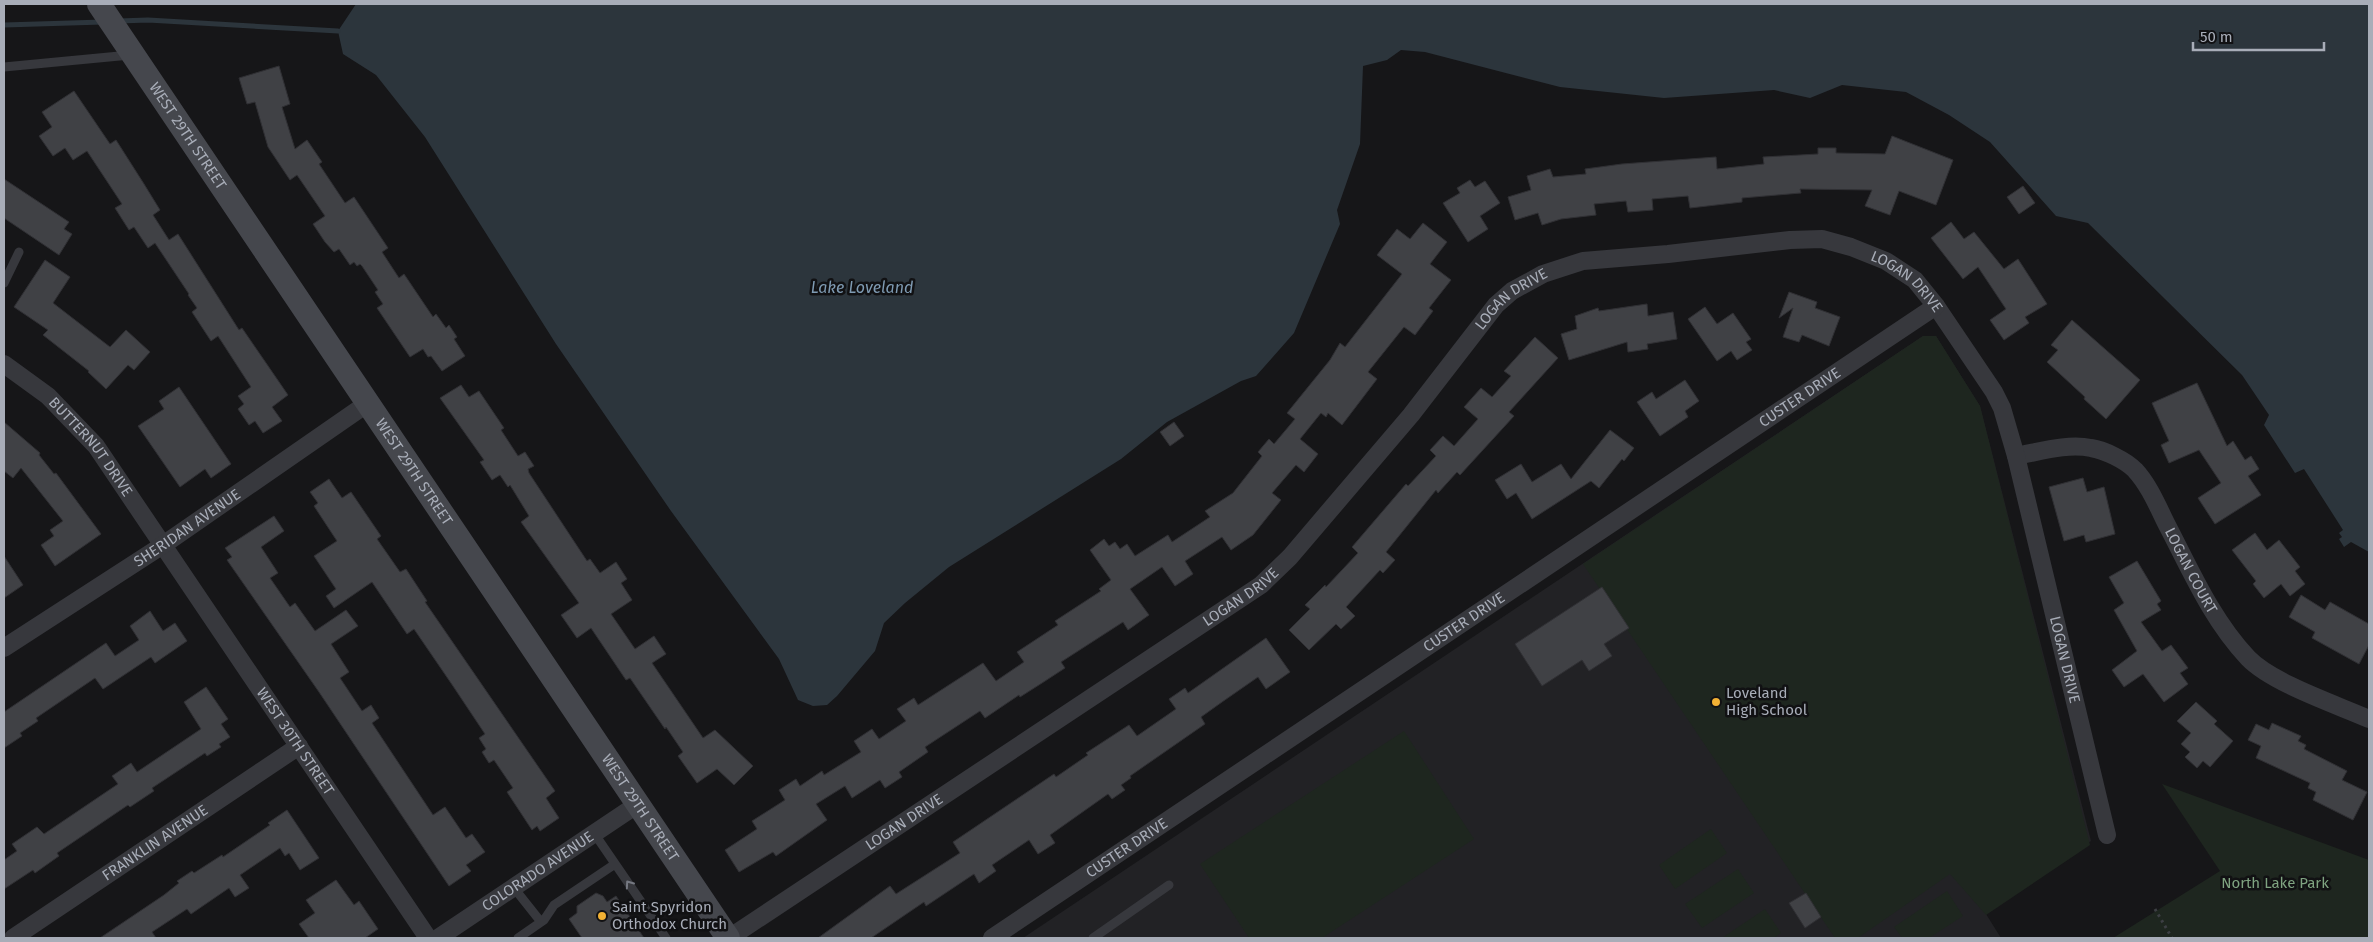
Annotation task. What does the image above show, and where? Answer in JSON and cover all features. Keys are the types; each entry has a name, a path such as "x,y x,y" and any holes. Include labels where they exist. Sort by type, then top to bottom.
{"main road":[{"name":"WEST 29TH STREET","path":"99,4 728,938"}],"street":[{"name":"LOGAN DRIVE","path":"728,938 1262,584 1290,557 1411,415 1496,305 1512,291 1544,274 1582,261 1668,254 1790,240 1822,239 1851,247 1902,269 1915,280 1936,306 1994,392 2002,408 2016,456 2107,835"},
{"name":"CUSTER DRIVE","path":"992,938 1009,933 1936,306"},
{"name":"BUTTERNUT DRIVE","path":"4,364 48,396 96,446 163,545"},
{"name":"SHERIDAN AVENUE","path":"4,648 163,545 368,404"},
{"name":"LOGAN COURT","path":"2016,456 2060,448 2091,448 2121,460 2133,468 2143,480 2156,503 2214,616 2249,660 2270,676 2369,719"},
{"name":"WEST 30TH STREET","path":"163,545 428,938"},
{"name":"FRANKLIN AVENUE","path":"12,938 299,746"},
{"name":"COLORADO AVENUE","path":"438,938 638,804"}],"lane":[{"path":"4,67 133,54"},
{"path":"4,283 19,252"},
{"path":"594,833 666,938"},
{"path":"518,938 542,922 554,905 615,864"},
{"path":"1093,938 1169,885"},
{"path":"514,888 542,922"}],"path":[{"path":"2155,909 2172,938"}],"shaded area":[{"name":"Loveland High School","path":"1923,336 1936,336 1980,406 2091,841 1986,914 2001,938 1023,938"}],"green space":[{"path":"1923,336 1936,336 1980,406 2090,845 1986,915 1950,874 1858,938 1835,938 1583,564"},
{"path":"1404,731 1474,839 1322,938 1249,938 1200,864"},
{"name":"North Lake Park","path":"2162,784 2369,860 2369,938 2113,938 2220,871"},
{"path":"1711,829 1727,853 1675,889 1659,865"},
{"path":"1738,869 1754,893 1702,928 1685,904"},
{"path":"1947,891 1963,916 1929,938 1902,938 1894,927"},
{"path":"1765,909 1781,933 1774,938 1722,938"}],"water":[{"name":"Lake Loveland","path":"356,4 2369,4 2369,552 2351,542 2344,547 2339,539 2342,537 2339,533 2343,530 2304,469 2295,473 2264,425 2269,415 2242,375 2088,223 2056,216 1990,142 1949,115 1906,92 1842,85 1810,98 1774,90 1664,98 1560,87 1425,52 1401,50 1387,60 1363,66 1360,144 1337,210 1340,224 1294,333 1256,376 1241,381 1167,422 1121,459 949,567 884,623 875,651 837,696 827,705 813,706 798,700 779,659 671,511 556,344 425,137 376,75 343,54 338,31"}],"building":[{"path":"279,66 290,104 282,107 295,149 307,140 322,162 319,164 345,203 354,197 388,248 382,252 399,278 404,274 433,317 436,314 446,328 449,325 457,337 454,339 465,356 442,371 423,349 410,357 377,308 383,304 375,292 378,290 362,266 360,264 357,266 354,262 350,265 339,249 334,252 325,242 313,224 325,216 297,175 290,180 268,147 255,102 247,104 239,78"},
{"path":"74,91 110,144 116,140 160,210 153,215 169,240 178,234 239,330 242,328 288,395 272,407 282,421 263,433 255,421 249,425 238,409 244,404 238,396 251,387 218,336 211,341 192,312 197,308 189,294 155,243 148,248 134,227 129,230 115,208 122,204 87,151 73,160 65,148 53,156 39,136 52,127 42,112"},
{"path":"1892,136 1953,160 1936,205 1899,191 1890,215 1865,206 1872,190 1800,189 1801,193 1742,198 1742,202 1690,208 1688,196 1652,199 1653,210 1628,212 1626,201 1594,204 1596,215 1561,219 1542,225 1538,213 1515,220 1508,197 1531,190 1527,176 1550,169 1553,177 1586,174 1585,169 1622,164 1716,157 1717,169 1764,164 1763,157 1818,154 1818,148 1836,148 1836,153 1885,154"},
{"path":"4,179 69,222 64,229 72,234 59,255 4,218"},
{"path":"1470,180 1475,187 1485,181 1500,203 1480,216 1488,229 1468,242 1443,203 1460,193 1457,188"},
{"path":"2023,186 2035,203 2019,214 2007,197"},
{"path":"1951,222 1964,239 1974,232 2004,269 2018,259 2047,304 2025,317 2029,323 2004,340 1990,320 2006,309 1978,267 1963,279 1931,238"},
{"path":"1423,223 1447,242 1430,264 1451,280 1429,308 1433,311 1415,335 1404,327 1368,372 1377,379 1342,425 1328,413 1326,417 1321,413 1300,439 1318,454 1304,472 1296,465 1272,493 1281,500 1253,535 1231,550 1222,537 1185,561 1193,574 1175,586 1162,567 1130,589 1149,615 1128,630 1123,622 1061,662 1065,668 1020,697 1019,695 985,718 980,711 925,747 928,752 899,772 902,777 885,788 880,780 852,798 845,786 816,804 827,820 776,856 773,852 739,872 725,850 757,829 752,821 785,800 779,790 796,779 800,786 822,771 824,775 861,752 854,741 872,729 879,739 906,721 897,709 914,698 918,705 983,663 996,681 1024,662 1017,652 1058,625 1055,621 1101,591 1099,589 1111,580 1090,550 1104,539 1109,546 1115,542 1120,549 1127,544 1135,556 1168,535 1172,542 1210,517 1205,511 1233,493 1262,456 1258,452 1269,439 1274,444 1295,419 1287,413 1330,360 1340,343 1345,347 1402,274 1377,255 1397,229 1410,239"},
{"path":"45,260 70,277 53,303 110,347 126,330 150,352 134,370 128,365 106,389 89,371 43,335 48,330 14,307"},
{"path":"1789,292 1817,302 1815,308 1840,317 1829,346 1802,335 1799,342 1783,337 1793,308 1779,318"},
{"path":"1647,304 1648,316 1673,312 1677,339 1647,344 1648,349 1628,352 1627,342 1569,360 1561,334 1577,329 1575,316 1598,308 1599,311"},
{"path":"1705,307 1717,324 1733,313 1751,339 1746,342 1752,350 1737,360 1731,351 1717,361 1688,319"},
{"path":"2072,320 2140,380 2106,419 2047,362 2058,350 2051,345"},
{"path":"1535,337 1558,358 1509,412 1514,416 1460,475 1457,472 1438,493 1436,490 1386,552 1395,560 1383,573 1380,570 1346,607 1355,616 1341,629 1336,624 1309,650 1289,630 1310,609 1305,605 1325,585 1326,587 1358,553 1352,547 1406,484 1408,486 1436,456 1430,450 1443,436 1454,446 1478,419 1464,407 1481,388 1492,397 1511,376 1504,371"},
{"path":"1685,380 1699,401 1685,411 1688,417 1660,436 1637,402 1652,392 1656,399"},
{"path":"2197,383 2227,446 2233,441 2245,460 2251,456 2259,469 2248,476 2261,495 2215,524 2198,498 2221,483 2199,450 2169,463 2161,445 2169,441 2152,403"},
{"path":"461,385 469,397 479,391 504,428 501,430 518,456 525,452 534,466 528,469 529,473 587,561 590,559 600,573 616,562 627,579 621,583 632,600 611,614 635,649 654,636 666,654 652,663 703,738 715,730 753,766 734,785 717,769 697,783 678,756 683,752 666,727 665,729 630,678 626,680 591,628 577,638 561,615 579,603 521,522 529,516 510,485 508,487 500,475 492,480 480,462 484,460 440,398"},
{"path":"179,387 231,464 211,478 205,469 180,487 138,426 164,409 159,401"},
{"path":"4,422 40,453 39,455 54,474 56,473 101,534 55,566 41,545 54,536 50,530 63,521 21,468 13,478 4,471"},
{"path":"1174,422 1184,436 1170,446 1160,432"},
{"path":"1610,430 1634,448 1624,461 1622,459 1599,488 1591,481 1532,519 1516,493 1507,499 1495,480 1521,464 1532,482 1561,464 1571,479"},
{"path":"2083,478 2087,492 2104,487 2115,534 2086,542 2084,535 2064,541 2049,487"},
{"path":"329,479 342,498 351,492 381,536 377,539 400,572 406,569 427,601 425,602 555,791 546,798 559,818 540,831 537,826 532,830 507,792 513,788 494,760 489,763 482,752 486,749 479,738 485,734 453,686 414,629 407,634 372,582 334,608 326,596 336,589 314,556 337,541 314,506 318,503 310,492"},
{"path":"274,516 284,531 261,547 278,573 270,578 290,607 295,603 315,631 346,610 358,626 331,644 349,672 340,678 362,711 371,705 379,718 372,723 433,815 445,807 466,838 472,834 485,852 466,865 471,871 449,886 319,692 227,560 232,557 225,548"},
{"path":"2255,533 2267,550 2279,540 2300,567 2295,571 2305,584 2290,596 2281,584 2264,598 2253,584 2256,581 2232,550"},
{"path":"4,556 23,585 4,598"},
{"path":"2137,561 2161,601 2157,604 2161,610 2141,622 2162,651 2171,645 2188,668 2180,673 2188,684 2164,702 2143,674 2124,687 2112,670 2137,651 2114,610 2124,603 2109,577"},
{"path":"1602,587 1629,628 1604,644 1612,656 1589,671 1582,660 1542,686 1515,644"},
{"path":"2301,595 2325,610 2330,602 2369,624 2369,645 2359,664 2312,638 2315,632 2289,617"},
{"path":"150,611 163,631 175,623 187,641 155,663 151,657 103,689 95,678 36,718 38,721 20,733 22,736 4,748 4,712 106,643 115,656 139,640 130,626"},
{"path":"1266,638 1290,672 1266,689 1258,677 1201,717 1205,724 1130,776 1131,778 1121,785 1125,790 1112,799 1108,794 1050,835 1055,843 1038,854 1029,840 992,865 996,871 979,883 974,874 926,906 924,902 871,938 818,938 890,886 896,894 960,853 953,842 1054,774 1056,777 1088,755 1086,753 1129,725 1137,736 1176,709 1169,699 1185,688 1188,693"},
{"path":"206,687 228,719 221,724 230,737 219,744 221,747 207,756 205,753 152,788 154,791 130,807 128,805 57,853 59,856 35,873 33,870 4,889 4,860 17,851 12,844 37,827 44,834 118,784 112,776 131,763 137,772 201,729 184,702"},
{"path":"2196,702 2217,721 2214,724 2233,741 2210,767 2203,761 2197,768 2185,757 2190,752 2181,744 2191,733 2177,721"},
{"path":"2272,723 2301,736 2298,741 2306,745 2304,749 2347,771 2342,780 2367,792 2353,820 2313,800 2316,792 2308,788 2310,783 2256,758 2261,746 2248,740 2256,724 2269,730"},
{"path":"287,810 319,858 300,870 289,853 285,856 280,848 240,875 249,888 235,897 229,888 191,914 187,909 152,932 156,938 100,938 164,895 179,883 177,881 192,871 194,873 222,855 223,857 270,825 268,823"},
{"path":"336,880 354,905 359,901 378,929 365,938 309,938 299,924 315,913 306,900"},
{"name":"Saint Spyridon Orthodox Church","path":"596,893 603,896 607,902 616,896 644,938 582,938 569,919 577,913 577,906"},
{"path":"1806,893 1821,917 1805,928 1789,903"}],"waterway":[{"path":"119,21 148,20 338,31"},
{"path":"4,25 103,22"}],"place":[{"name":"Loveland High School","path":"1716,702"},
{"name":"Saint Spyridon Orthodox Church","path":"602,916"}]}
